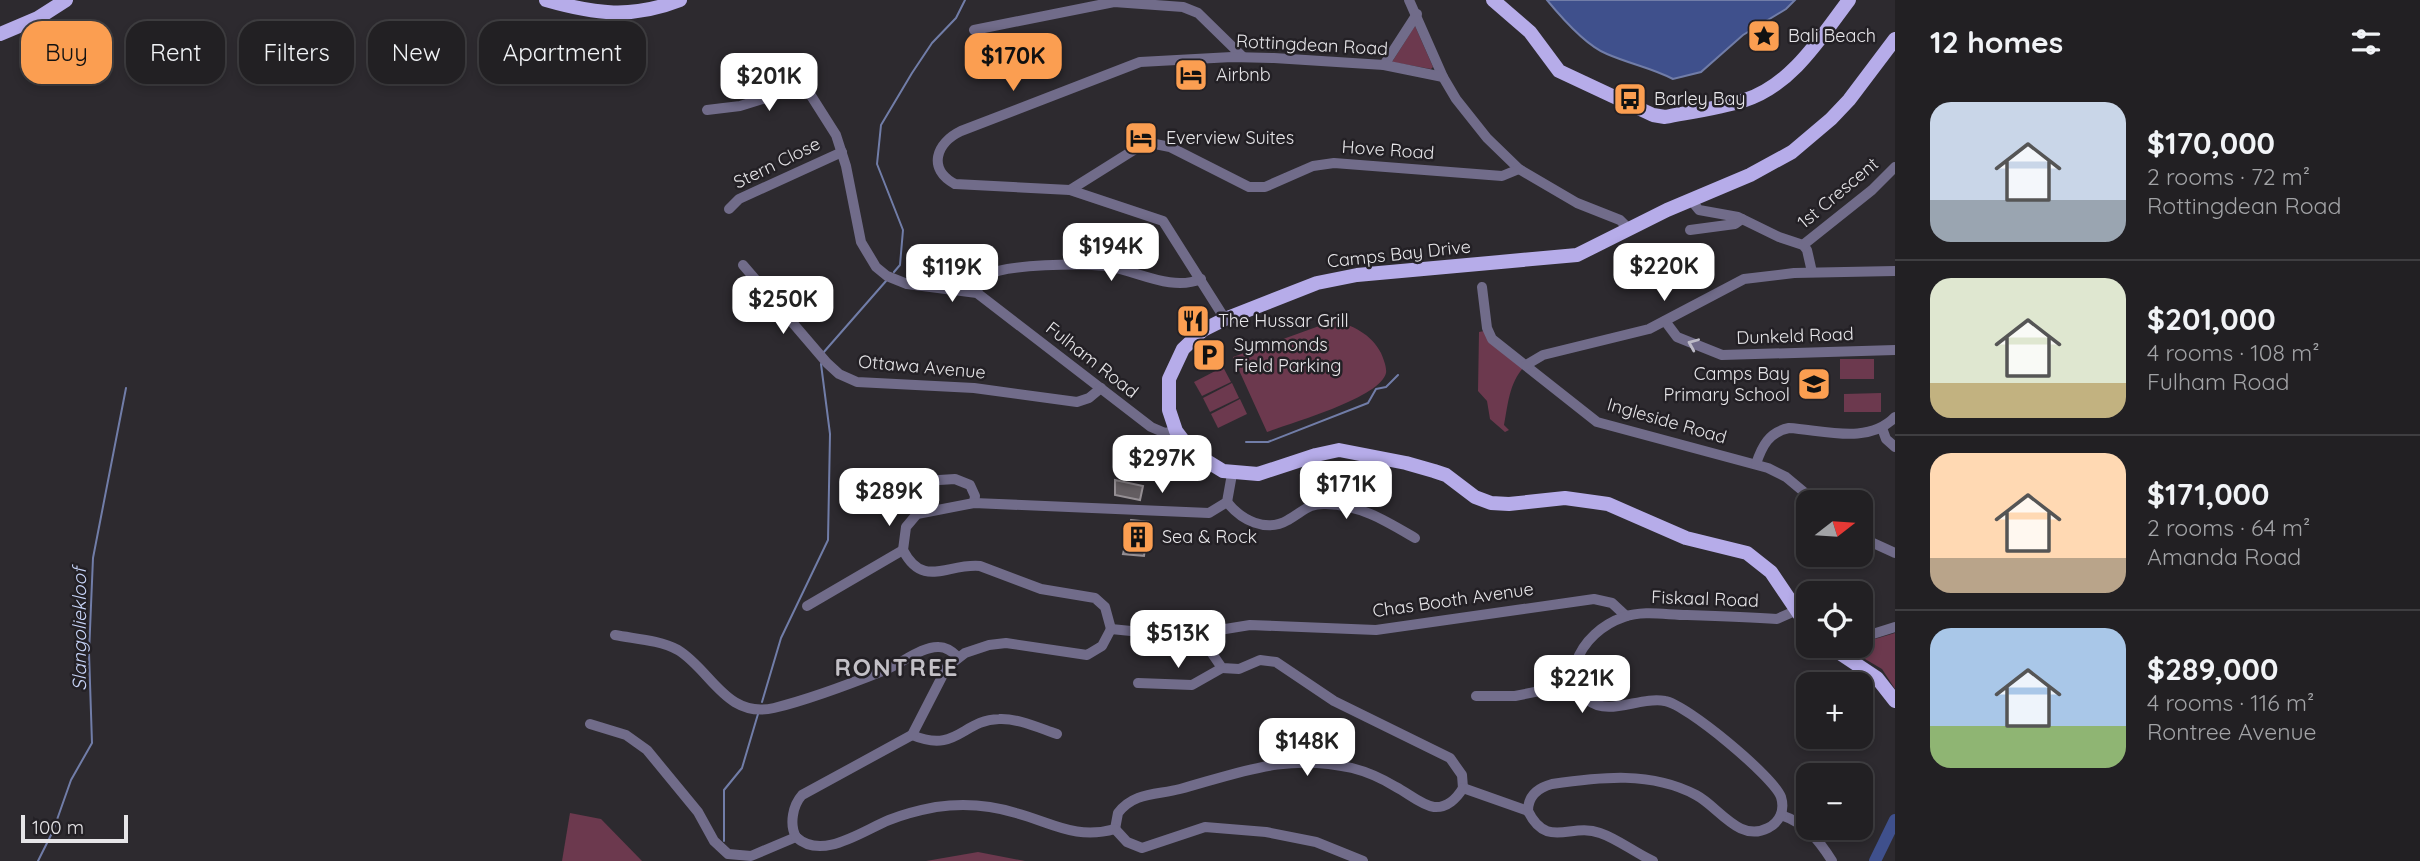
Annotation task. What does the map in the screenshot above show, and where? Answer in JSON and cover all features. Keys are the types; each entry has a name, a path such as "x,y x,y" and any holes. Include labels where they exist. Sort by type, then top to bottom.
{"main road":[{"path":"0,34 38,18 66,0"},
{"path":"546,0 600,12 632,14 680,0"},
{"path":"1493,0 1531,32 1559,71 1653,115 1665,117 1744,100 1779,81 1807,55 1849,0"},
{"name":"Camps Bay Drive","path":"1795,611 1771,572 1747,553 1686,538 1608,504 1565,498 1509,504 1491,503 1475,497 1434,471 1339,450 1316,455 1266,473 1232,474 1202,461 1176,431 1168,399 1173,368 1192,338 1225,319 1327,280 1357,275 1566,257 1585,252 1691,200 1763,169 1811,137 1849,100 1895,39"},
{"path":"1854,658 1882,682 1895,701"}],"street":[{"path":"1409,0 1444,77 1472,120 1519,170 1577,203 1620,219 1629,229"},
{"path":"974,30 1114,2 1183,7 1198,13 1243,57"},
{"path":"1384,65 1417,14"},
{"name":"Rottingdean Road","path":"1225,319 1163,221 1070,190 955,184 941,171 939,150 945,140 961,131 1129,64 1243,57 1384,65 1444,77"},
{"path":"707,110 729,109 800,89 810,94 822,109 842,152 861,242 876,267 887,276 907,284 977,293 980,281 985,276 1018,268 1089,264 1113,267 1175,283 1201,279"},
{"name":"Hove Road","path":"1070,190 1138,148 1155,144 1170,147 1249,187 1265,187 1313,166 1334,163 1502,176 1519,170"},
{"name":"Stern Close","path":"729,209 739,199 842,152"},
{"name":"1st Crescent","path":"1803,245 1863,198 1895,167"},
{"name":"1st Crescent","path":"1691,200 1699,210 1742,219 1803,245 1807,250 1812,272"},
{"path":"1690,230 1735,224 1742,219"},
{"name":"Ottawa Avenue","path":"743,265 833,369 857,382 974,388 1077,402 1089,398 1101,388"},
{"path":"1526,365 1543,355 1638,332 1665,321 1744,279 1812,272 1895,271"},
{"name":"Ingleside Road","path":"1482,287 1489,333 1597,422 1756,464 1781,474 1801,490"},
{"name":"Fulham Road","path":"977,293 1151,427 1161,433 1176,431"},
{"name":"Dunkeld Road","path":"1665,321 1677,337 1722,355 1895,351"},
{"path":"1756,464 1768,440 1779,431 1789,428 1857,434 1881,428 1895,416"},
{"path":"1881,428 1886,439 1895,447"},
{"path":"1115,829 1095,834 1077,833 1015,812 968,805 906,814 833,847 808,846 796,837 793,817 797,801 802,795 912,735 938,682 958,657 982,646 1006,643 1087,655 1102,646 1111,629 1105,607 1089,595 1041,589 979,566 969,565 927,572 915,566 903,550 906,527 917,514 925,510 974,503 1209,513 1219,510 1227,502 1232,474"},
{"path":"876,484 955,479 970,485 975,496 974,503"},
{"path":"1227,502 1237,515 1268,525 1288,520 1311,504 1343,505 1362,509 1415,538"},
{"path":"1873,543 1895,553"},
{"path":"807,606 903,550"},
{"name":"Chas Booth Avenue","path":"1111,629 1131,631 1169,625 1213,631 1250,625 1376,630 1594,599 1612,603 1626,616"},
{"name":"Fiskaal Road","path":"1575,684 1574,668 1584,647 1603,628 1626,616 1654,614 1777,619 1795,611"},
{"path":"1873,634 1895,626"},
{"path":"1213,631 1211,652 1213,659 1222,668"},
{"path":"615,635 675,649 687,657 727,698 742,706 760,709 771,708 885,670 936,647 949,650 958,657"},
{"path":"1115,829 1118,813 1137,797 1176,790 1244,769 1278,762 1310,762 1352,769 1379,778 1430,806 1450,803 1463,788 1462,775 1450,758 1334,701 1276,662 1260,660 1239,670 1222,668 1192,685 1138,683"},
{"path":"1476,696 1515,696 1575,684 1581,693 1597,706 1662,700 1683,708 1773,783 1782,799 1782,815 1767,829 1747,831 1737,828 1697,796 1661,781 1635,778 1543,786 1531,796 1528,811"},
{"path":"912,735 929,741 940,741 982,722 1001,719 1057,734"},
{"path":"590,724 626,735 647,750 698,812 718,846 728,854 751,856 796,837"},
{"path":"1463,788 1528,811 1536,825 1551,833 1594,831 1653,861"},
{"path":"1782,815 1805,827 1832,861"},
{"path":"1115,829 1127,842 1142,848 1205,827 1266,832 1316,842 1363,861"}],"shaded area":[{"path":"1415,26 1433,67 1431,69 1392,62"},
{"path":"1333,321 1348,325 1367,336 1381,353 1386,373 1368,392 1352,400 1267,432 1233,357"},
{"path":"1484,331 1524,367 1510,394 1504,425 1509,430 1505,432 1490,419 1487,401 1478,391 1479,332"},
{"path":"1840,359 1874,359 1874,379 1840,379"},
{"path":"1223,367 1231,382 1202,396 1194,382"},
{"path":"1232,383 1239,398 1210,412 1203,398"},
{"path":"1881,393 1881,412 1844,412 1844,394"},
{"path":"1240,399 1247,414 1218,428 1211,414"},
{"path":"1895,633 1895,689 1882,669 1864,658 1873,658 1873,640"},
{"path":"570,813 601,819 642,861 562,861"},
{"path":"978,852 1025,861 926,861"}],"water":[{"path":"1547,0 1795,0 1786,9 1743,35 1701,72 1673,79 1591,45"}],"building":[{"path":"1115,480 1143,486 1140,500 1115,495"},
{"name":"Sea & Rock","path":"1131,520 1149,522 1144,556 1123,554"}],"waterway":[{"path":"894,272 900,265 903,230 877,164 881,125 932,43 956,18 965,0"},
{"path":"823,353 886,281"},
{"path":"762,702 781,638 828,540 830,434 821,364"},
{"path":"1246,442 1268,442 1368,403 1376,389 1386,387 1398,375"},
{"name":"Slangoliekloof","path":"38,861 53,831 71,780 92,743 89,653 93,558 126,388"},
{"path":"724,841 724,790 742,768 758,714"},
{"path":"1875,861 1895,820"}],"place":[{"name":"Bali Beach","path":"1764,36"},
{"name":"Airbnb","path":"1191,75"},
{"name":"Barley Bay","path":"1630,99"},
{"name":"Everview Suites","path":"1141,138"},
{"name":"The Hussar Grill","path":"1193,321"},
{"name":"Symmonds Field Parking","path":"1209,355"},
{"name":"Camps Bay Primary School","path":"1814,384"},
{"name":"Sea & Rock","path":"1138,537"}],"district":[{"name":"RONTREE","path":"897,668"}]}
